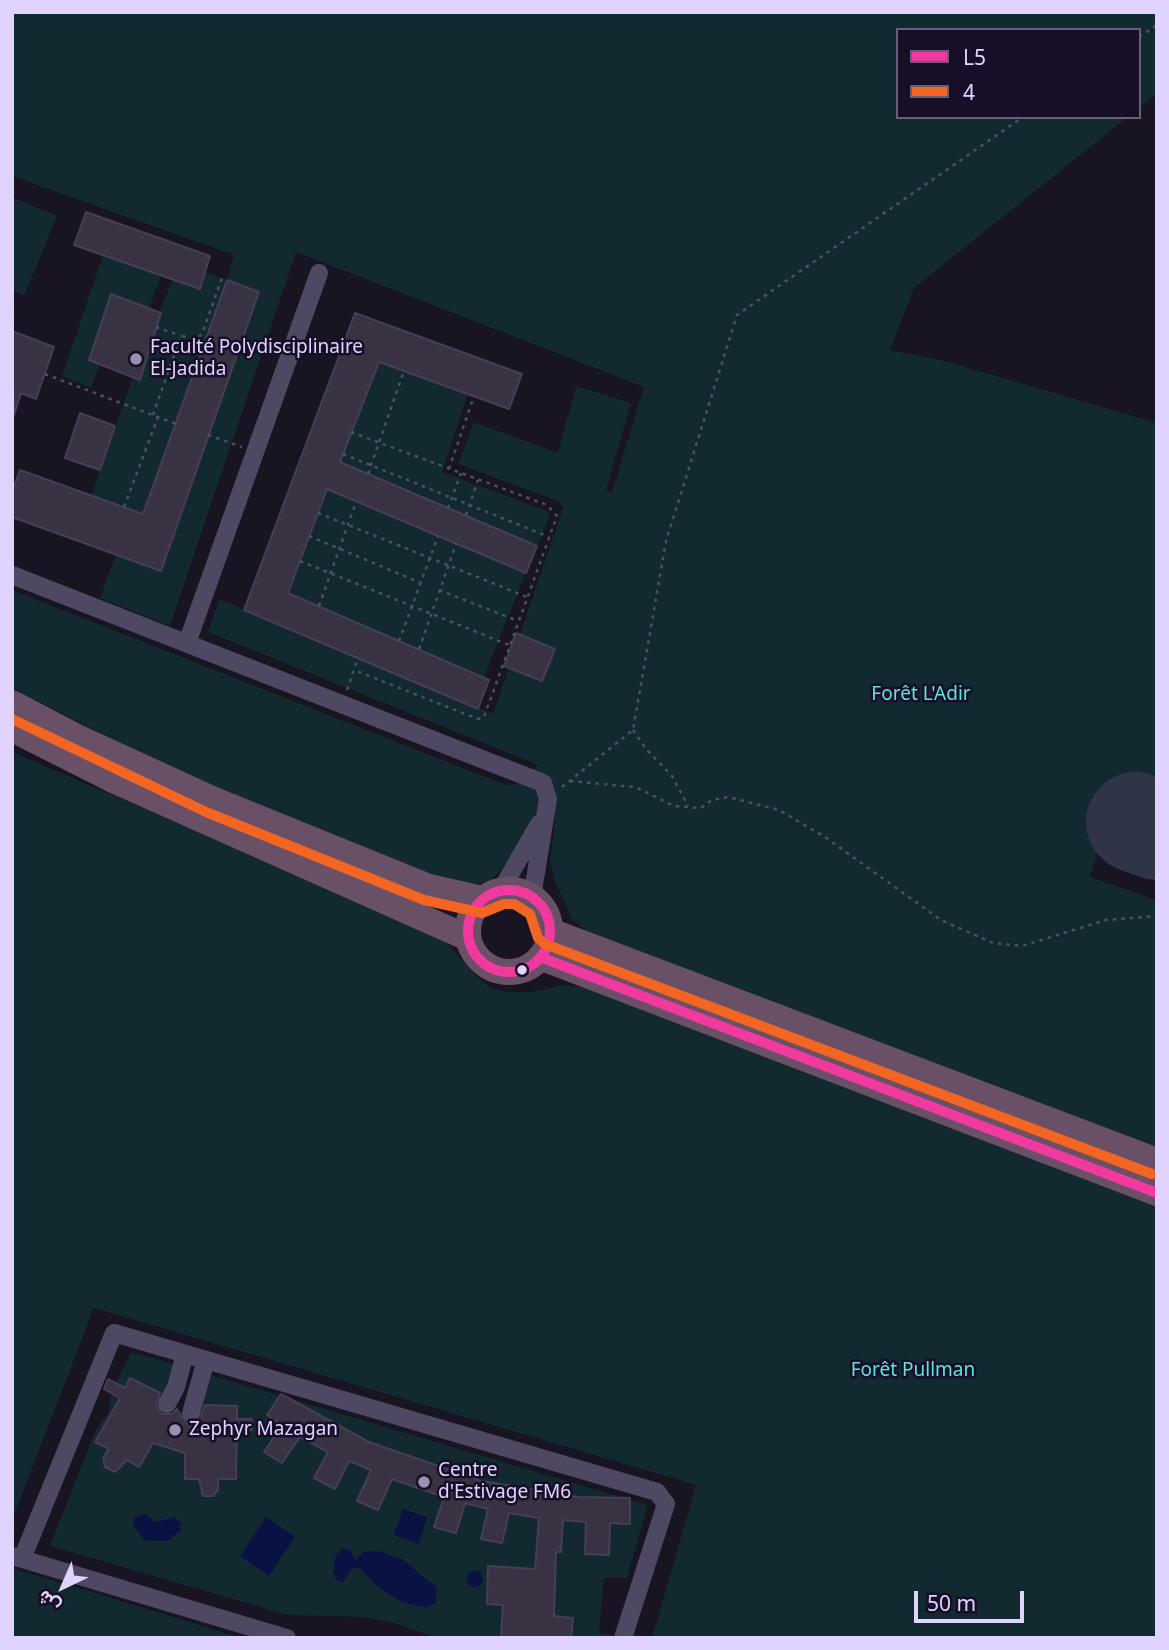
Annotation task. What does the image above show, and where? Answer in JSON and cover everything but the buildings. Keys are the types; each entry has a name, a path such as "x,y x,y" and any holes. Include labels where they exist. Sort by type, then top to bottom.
{"highway":[{"path":"12,703 77,737 212,799 429,887 491,895 517,890 532,897 542,906 550,931 547,945 540,957 528,967 514,971 498,970 484,964 474,953 468,938 470,917 491,895"},
{"path":"12,729 111,779 468,938"},
{"path":"550,931 1157,1161"},
{"path":"540,957 1157,1193"}],"street":[{"path":"187,643 319,273"},
{"path":"12,575 543,783 548,790 532,897"},
{"path":"491,895 546,807"},
{"path":"287,1638 17,1557 114,1333 657,1492 666,1504 623,1638"},
{"path":"186,1354 169,1400 192,1408 206,1360"}],"path":[{"path":"1141,36 1157,25"},
{"path":"546,807 570,781 633,730 666,541 737,315 1020,119"},
{"path":"156,327 181,336 197,338 202,334 222,278"},
{"path":"153,415 181,336"},
{"path":"368,474 404,371"},
{"path":"45,374 176,424"},
{"path":"449,469 474,396"},
{"path":"124,507 158,417"},
{"path":"351,432 556,511 557,516 484,717 478,719 354,670"},
{"path":"208,435 255,452"},
{"path":"343,454 549,537"},
{"path":"448,508 461,473"},
{"path":"466,515 478,480"},
{"path":"319,606 356,502"},
{"path":"318,513 527,597"},
{"path":"309,536 421,583"},
{"path":"399,641 438,536"},
{"path":"419,649 456,544"},
{"path":"300,561 509,645"},
{"path":"439,590 518,621"},
{"path":"342,703 358,658"},
{"path":"633,730 672,776 689,808"},
{"path":"570,781 635,787 674,806 701,808 712,800 728,797 779,810 825,837 941,920 992,943 1022,946 1106,920 1157,916"}],"green space":[{"name":"Forêt L'Adir","path":"12,12 1157,12 1157,94 1141,106 1141,28 896,28 896,119 1125,119 914,288 890,350 945,361 1157,423 1157,810 1119,832 1098,851 1090,877 1157,900 1157,1152 587,932 572,919 554,879 550,861 555,818 553,808 492,880 471,886 446,883 185,776 12,688 12,590 506,785 517,784 538,765 208,632 219,599 493,714 563,508 560,502 458,464 474,422 558,453 576,386 631,403 606,490 612,492 644,387 296,252 170,626 100,598 116,554 91,496 133,377 173,279 200,288 205,272 227,280 234,255 12,176"},
{"path":"14,198 57,216 24,296 12,290"},
{"path":"103,255 161,275 149,309 110,295 89,359 100,364 91,388 62,376"},
{"path":"379,362 468,394 442,472 547,511 550,516 537,546 340,462"},
{"path":"327,489 526,573 484,677 288,593"},
{"name":"Forêt Pullman","path":"12,752 410,922 443,939 477,977 490,987 505,992 531,992 565,985 586,988 1157,1204 1157,1638 652,1638 696,1485 94,1308 12,1520"},
{"path":"131,1352 177,1365 169,1415 180,1419 188,1420 195,1405 203,1405 211,1375 648,1505 627,1578 604,1578 599,1633 609,1634 608,1638 436,1638 392,1622 365,1617 288,1615 50,1546 96,1429 108,1414 111,1393"},
{"path":"12,1568 99,1594 241,1638 12,1638"}],"shaded area":[{"path":"403,1509 427,1517 419,1544 394,1535"},
{"path":"145,1514 156,1522 175,1517 180,1522 181,1530 168,1541 145,1541 133,1525 134,1518"},
{"path":"266,1517 295,1537 269,1576 240,1556"},
{"path":"343,1548 350,1550 355,1560 364,1552 378,1551 402,1559 436,1587 436,1603 427,1608 402,1602 378,1587 360,1568 352,1568 343,1582 336,1580 333,1572 336,1555"},
{"path":"472,1571 478,1571 483,1579 481,1585 472,1587 467,1582 467,1576"}],"runway":[{"path":"1136,822 1157,830"}],"transit line":[{"name":"4","path":"12,719 206,812 424,900 482,913 504,904 514,904 530,914 538,938 545,944 1152,1174"},
{"name":"L5","path":"509,890 525,893 538,902 547,915 550,931 547,947 538,960 525,969 509,972 493,969 480,960 471,947 468,931 471,915 480,902 493,893 509,890"},
{"name":"L5","path":"540,957 1157,1193"}],"place":[{"name":"Faculté Polydisciplinaire El-Jadida","path":"136,359"},
{"name":"Zephyr Mazagan","path":"175,1430"},
{"name":"Centre d'Estivage FM6","path":"424,1482"}]}
